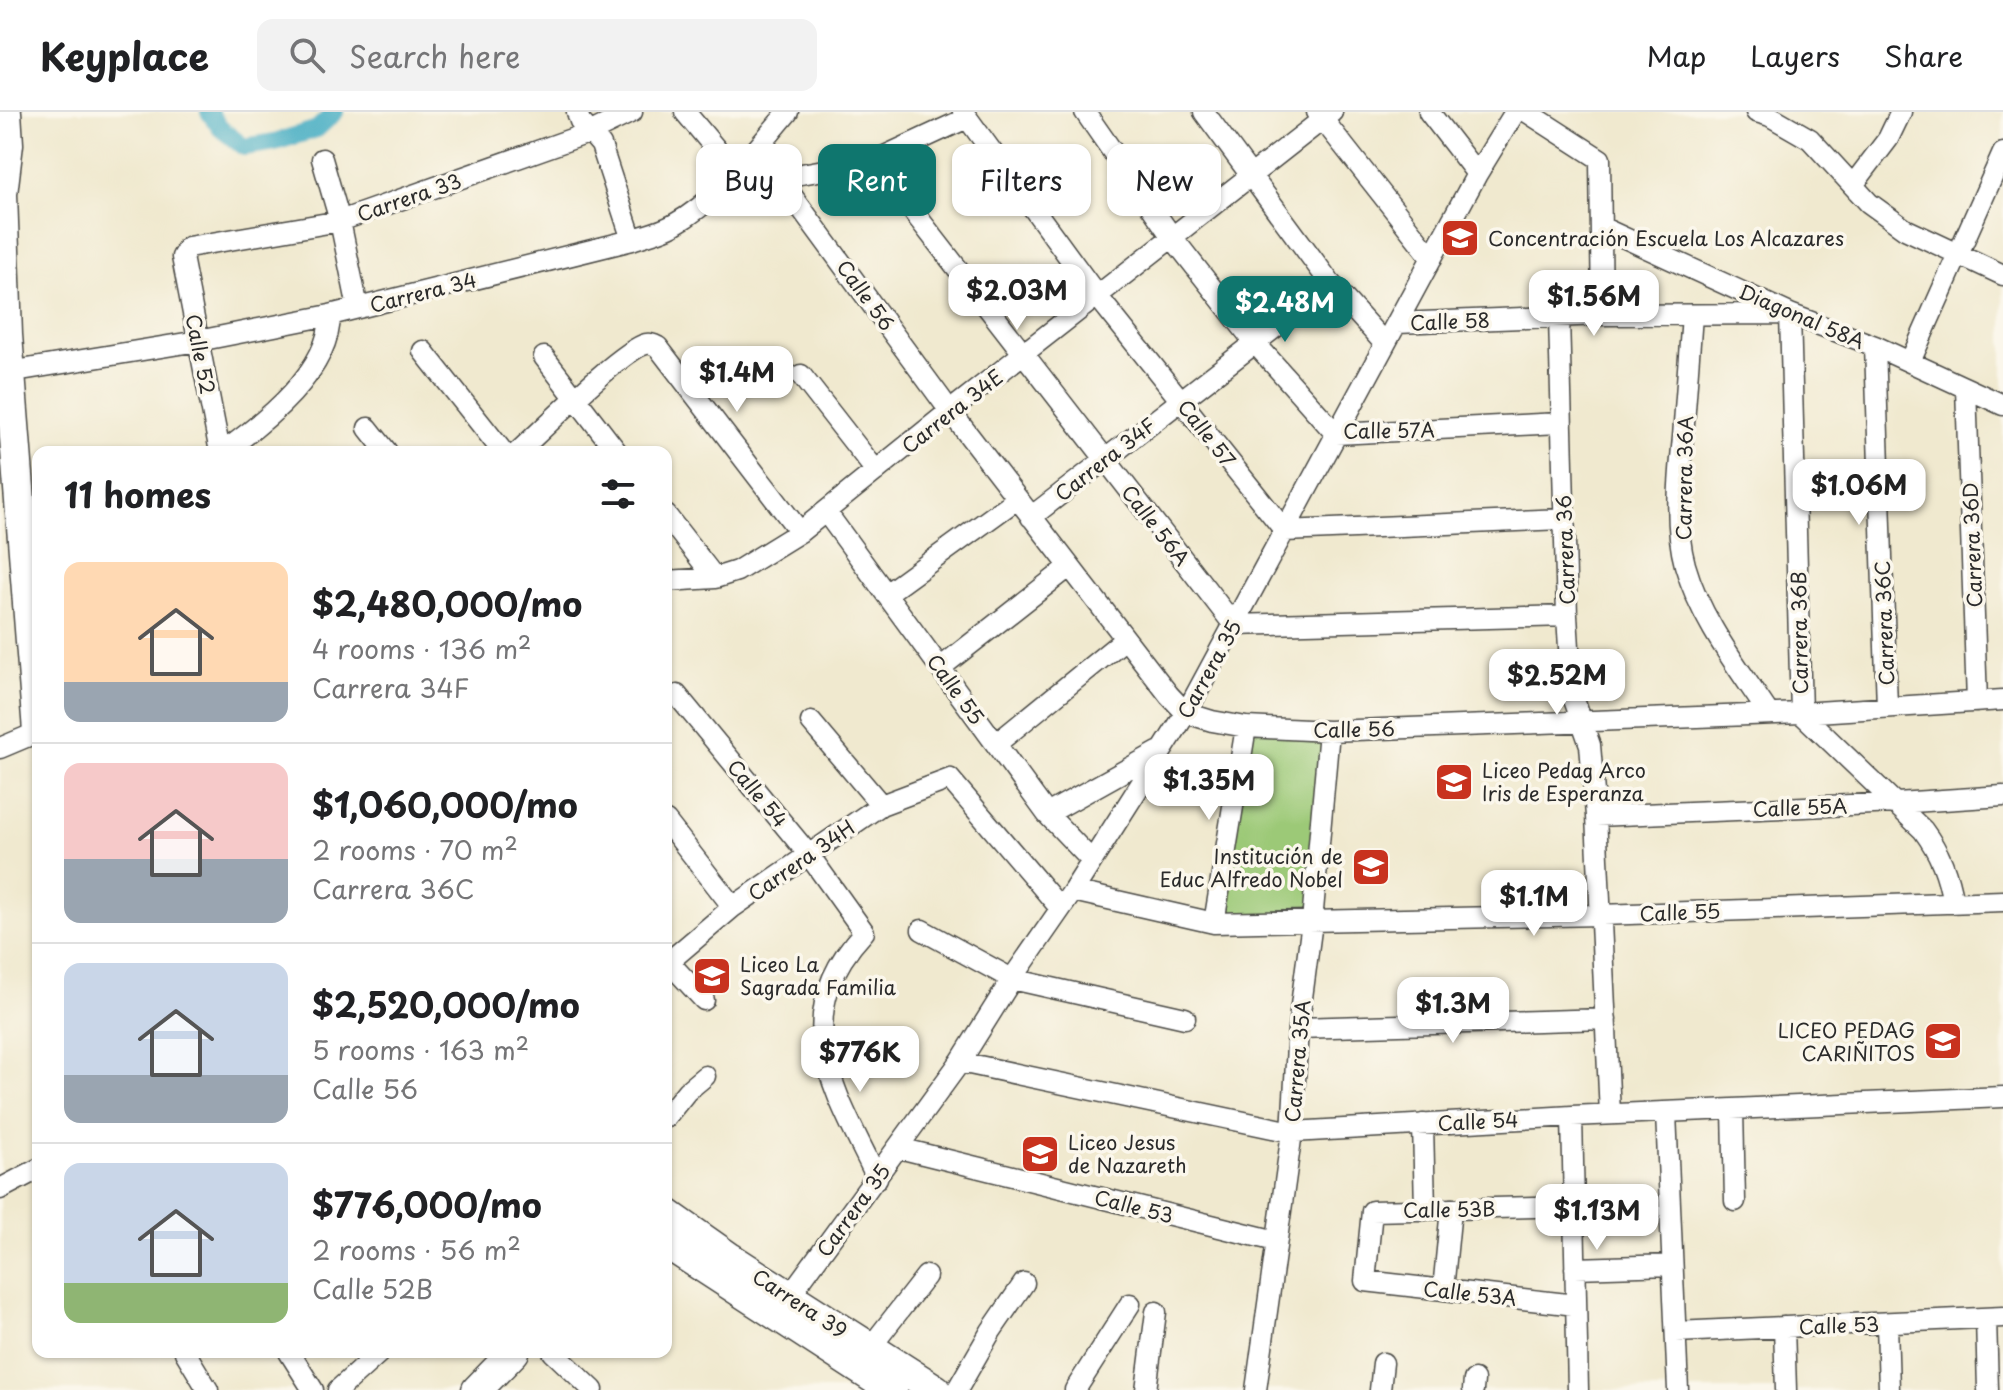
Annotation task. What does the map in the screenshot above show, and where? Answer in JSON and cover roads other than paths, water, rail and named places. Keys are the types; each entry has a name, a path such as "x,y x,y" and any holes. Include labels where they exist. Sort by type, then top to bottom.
{"main road":[{"path":"6,112 8,144 1,190 3,335 9,372 32,650"},
{"name":"Carrera 39","path":"672,1218 892,1390"},
{"name":"Carrera 39","path":"672,1246 782,1306 870,1348 936,1390"},
{"path":"477,1390 508,1358"}],"street":[{"path":"577,112 580,121 601,145 632,240"},
{"name":"Carrera 33","path":"182,257 188,247 340,221 591,132 632,112"},
{"path":"685,112 712,144"},
{"name":"Carrera 34","path":"761,144 788,112"},
{"name":"Calle 57A","path":"1085,112 1172,237 1255,343 1336,434 1560,423"},
{"name":"Calle 58","path":"1204,112 1331,284 1385,344"},
{"path":"1429,112 1477,174"},
{"name":"Carrera 35","path":"782,1306 960,1062 1186,713 1477,174 1515,112"},
{"path":"1527,112 1600,159 1602,315"},
{"path":"1756,112 1770,116 1810,139 1869,203 1905,229 2003,275"},
{"path":"1853,185 1888,139 1901,112"},
{"path":"1324,114 1432,258"},
{"name":"Carrera 34E","path":"672,581 715,578 751,564 800,532 950,411 1251,178 1324,114"},
{"path":"908,144 965,115"},
{"name":"Calle 57","path":"965,115 1098,297 1285,531"},
{"path":"1910,362 2003,153"},
{"path":"322,159 340,221 358,308"},
{"name":"Calle 56","path":"802,208 950,411 1125,639 1186,713 1246,727 1329,731 1801,713 2003,700"},
{"name":"Carrera 34","path":"9,372 198,341 330,315 632,240 670,227 696,210"},
{"name":"Calle 56A","path":"916,216 1234,625"},
{"name":"Diagonal 58A","path":"1601,227 1790,314 1875,346 2003,405"},
{"name":"Calle 52","path":"182,257 221,446"},
{"name":"Carrera 34F","path":"1031,517 1331,284"},
{"name":"Calle 58","path":"1397,323 1602,315 1790,314"},
{"name":"Carrera 36B","path":"1790,314 1801,713"},
{"path":"230,446 274,413 299,384 327,340 330,315"},
{"name":"Carrera 36A","path":"1692,315 1680,469 1679,516 1684,563 1698,602 1769,714"},
{"name":"Carrera 36","path":"1559,317 1567,616 1572,694 1590,745 1610,1114"},
{"path":"525,446 615,362 646,344 658,347 800,532"},
{"name":"Carrera 36C","path":"1875,346 1887,707"},
{"path":"423,351 498,446"},
{"path":"544,357 612,446"},
{"path":"801,375 876,471"},
{"name":"Carrera 36D","path":"1966,388 1977,702"},
{"path":"368,428 382,446"},
{"path":"886,594 1017,499"},
{"name":"Calle 55","path":"826,512 1047,814 1092,861"},
{"path":"1285,531 1563,519"},
{"path":"672,523 715,578"},
{"path":"940,668 1069,567"},
{"path":"1234,625 1567,616"},
{"path":"996,744 1125,639"},
{"name":"Calle 54","path":"677,695 809,855 864,932 835,969 826,990 822,1042 837,1095 877,1178"},
{"path":"1801,713 1923,830 1939,851 1949,877 1953,903"},
{"path":"811,722 881,805"},
{"path":"0,748 32,727"},
{"path":"1214,923 1246,727"},
{"name":"Carrera 35A","path":"1256,1390 1292,1132 1298,1028 1312,922 1329,731"},
{"path":"1047,814 1162,750"},
{"name":"Carrera 34H","path":"672,958 733,907 881,805 950,779 1060,908"},
{"name":"Calle 55A","path":"1596,816 2003,796"},
{"path":"672,829 733,907"},
{"name":"Calle 55","path":"1073,891 1214,923 1601,915 2003,901"},
{"path":"922,930 1012,979 1185,1018"},
{"path":"672,967 704,1000"},
{"path":"1298,1028 1606,1019"},
{"name":"Calle 54","path":"960,1062 1292,1132 2003,1097"},
{"path":"672,1110 705,1076"},
{"path":"1733,1109 1735,1201"},
{"path":"1666,1113 1678,1390"},
{"path":"1572,1116 1578,1390"},
{"path":"1423,1124 1425,1210"},
{"name":"Calle 53","path":"899,1148 1276,1241"},
{"path":"0,1189 32,1172"},
{"name":"Calle 53B","path":"1365,1281 1372,1211 1574,1206"},
{"path":"1443,1290 1451,1209"},
{"path":"1575,1268 1672,1265"},
{"path":"870,1348 926,1276"},
{"name":"Calle 53A","path":"1365,1281 1576,1305"},
{"path":"957,1390 991,1331 1024,1283"},
{"path":"1075,1390 1130,1304"},
{"path":"1146,1390 1156,1312"},
{"path":"1988,1390 1995,1318"},
{"name":"Calle 53","path":"1676,1332 1995,1318"},
{"path":"1887,1323 1889,1390"},
{"path":"1784,1327 1786,1390"},
{"path":"189,1358 208,1390"},
{"path":"293,1358 313,1390"},
{"path":"338,1390 373,1358"},
{"path":"559,1358 593,1390"},
{"path":"1380,1390 1383,1363"}],"waterway":[{"path":"209,112 220,128 244,147 275,142 317,129 335,112"}],"place":[{"name":"Concentración Escuela Los Alcazares","path":"1460,238"},
{"name":"Liceo Pedag Arco Iris de Esperanza","path":"1454,782"},
{"name":"Institución de Educ Alfredo Nobel","path":"1371,867"},
{"name":"Liceo La Sagrada Familia","path":"712,976"},
{"name":"LICEO PEDAG CARIÑITOS","path":"1943,1041"},
{"name":"Liceo Jesus de Nazareth","path":"1040,1154"}]}
